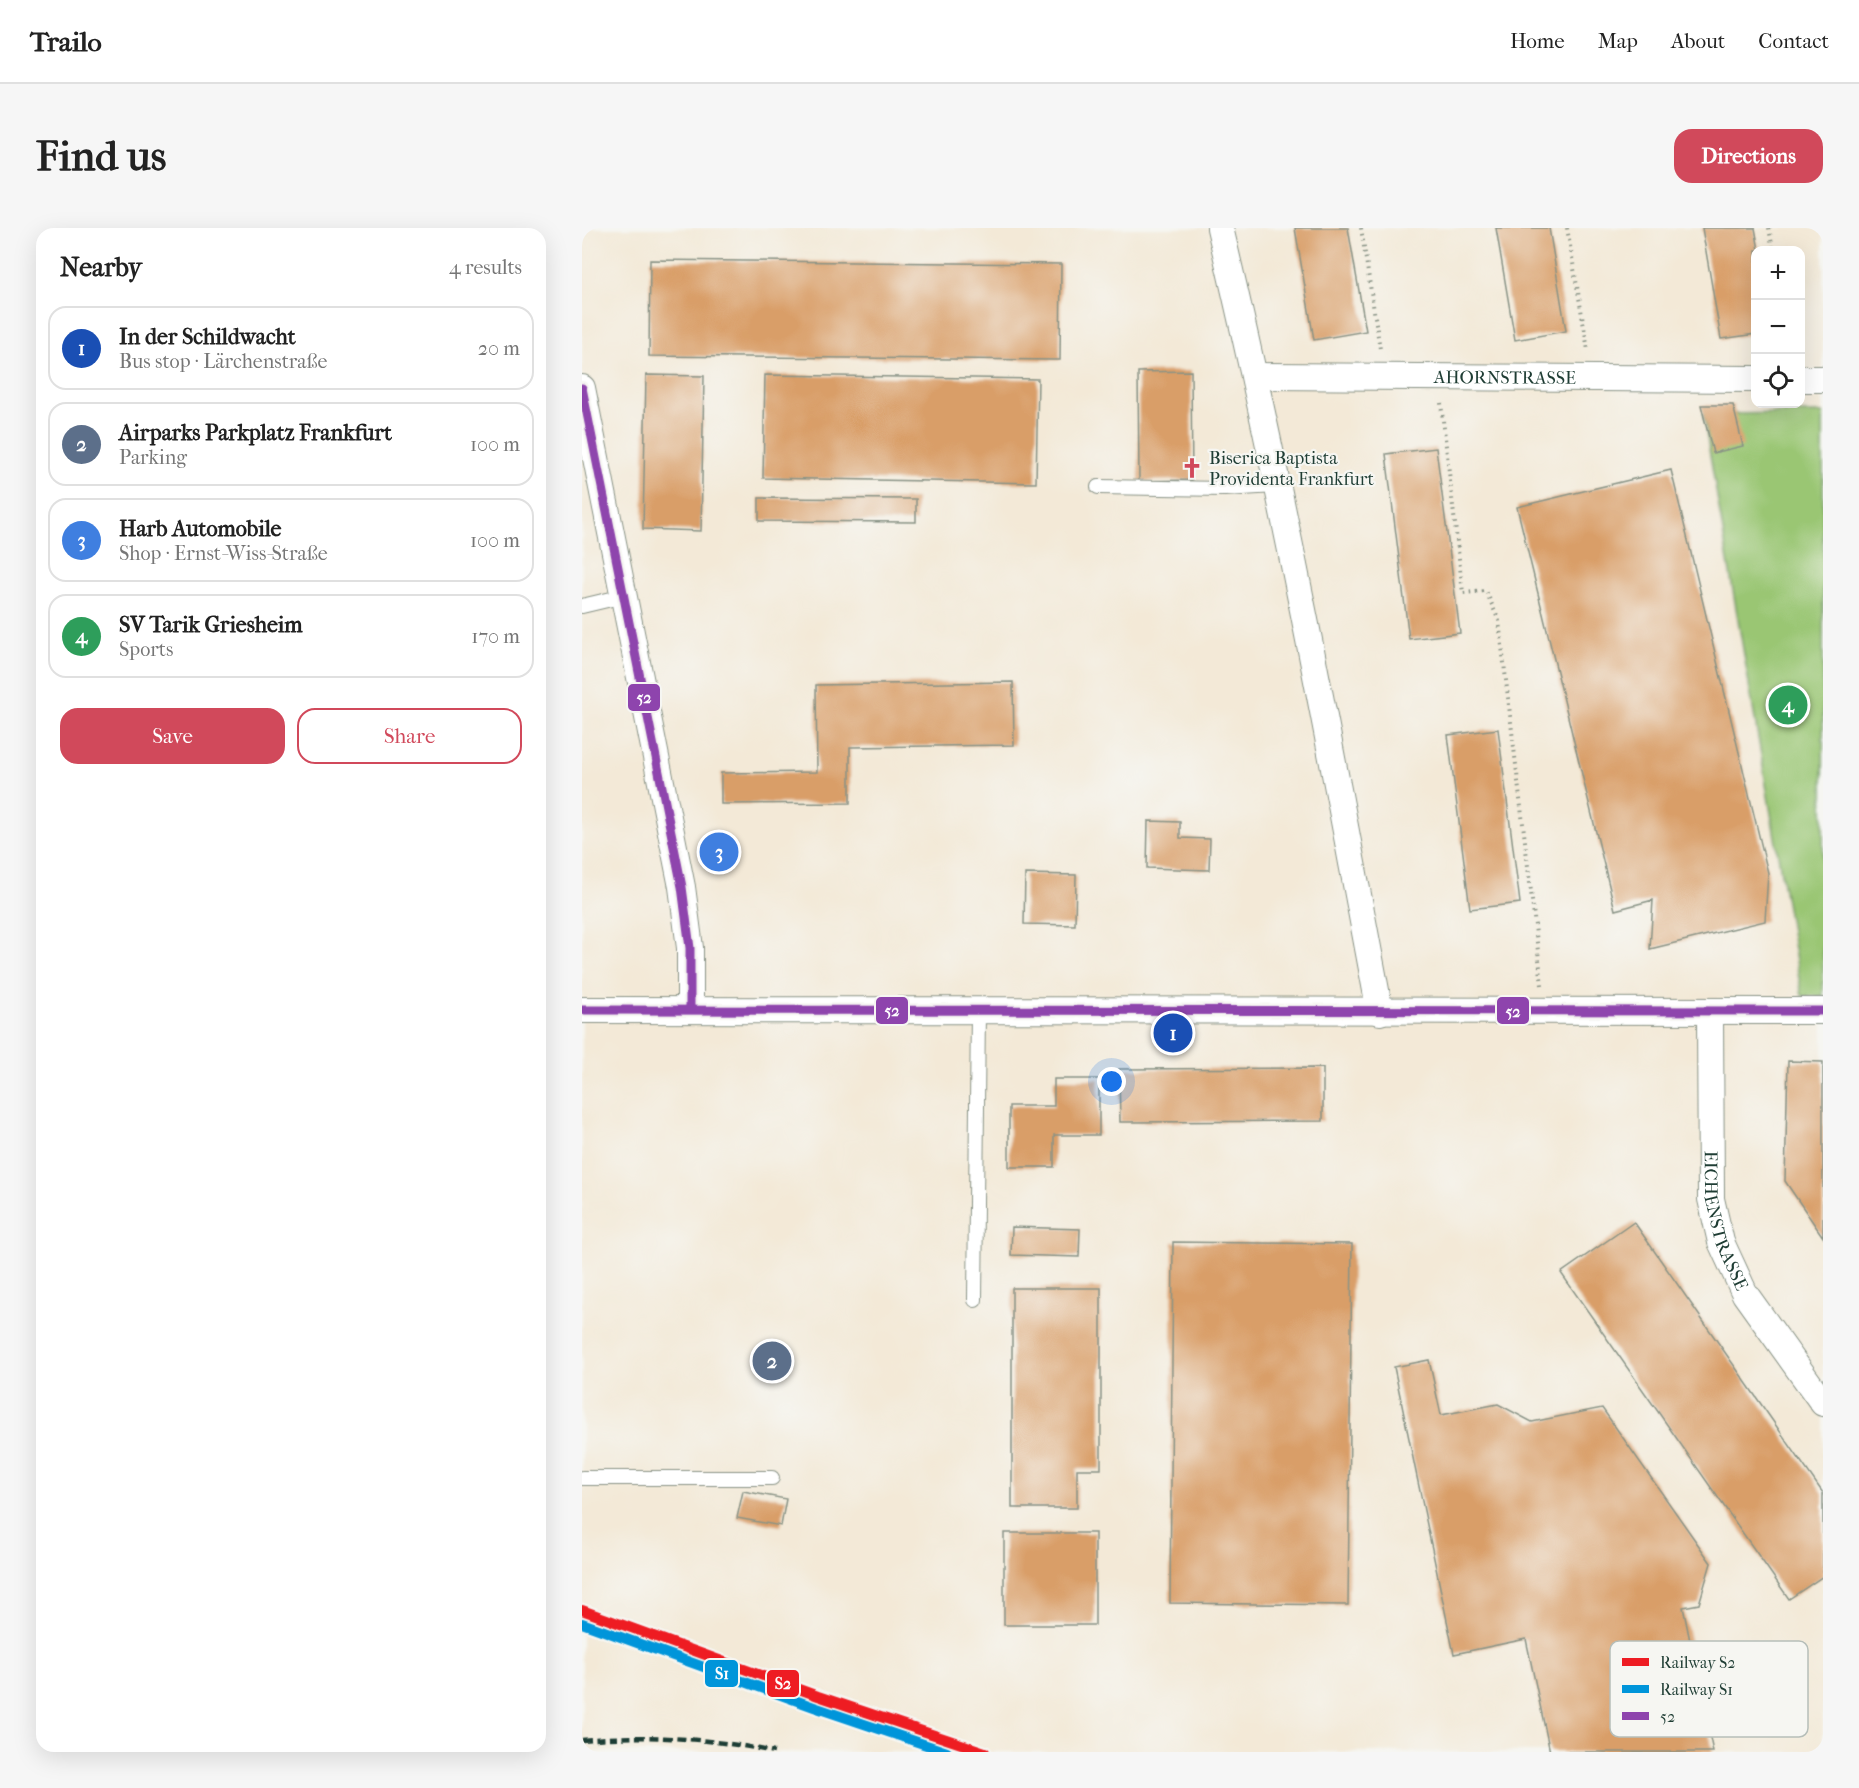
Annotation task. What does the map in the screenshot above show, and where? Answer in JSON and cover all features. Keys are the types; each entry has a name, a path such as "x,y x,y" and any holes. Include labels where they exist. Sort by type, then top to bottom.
{"street":[{"path":"1220,228 1255,376 1321,699 1380,1012"},
{"name":"AHORNSTRASSE","path":"1255,376 1751,379"},
{"path":"1805,379 1823,379"},
{"path":"582,388 682,887 690,948 690,1009"},
{"path":"582,1010 1823,1011"},
{"name":"EICHENSTRASSE","path":"1710,1011 1712,1199 1721,1242 1745,1294 1823,1403"}],"lane":[{"path":"1098,487 1225,489 1276,486"},
{"path":"582,606 624,596"},
{"path":"975,1300 978,1010"},
{"path":"582,1478 772,1478"}],"path":[{"path":"1361,228 1384,376"},
{"path":"1567,228 1592,378"},
{"path":"1769,228 1772,246"},
{"path":"1438,376 1463,592 1486,591 1499,621 1545,1011"}],"green space":[{"path":"1823,413 1823,996 1802,996 1703,414"}],"building":[{"path":"1295,228 1348,228 1366,331 1314,340"},
{"path":"1496,228 1549,228 1566,331 1515,340"},
{"path":"1702,228 1755,228 1758,246 1751,246 1751,335 1721,339"},
{"path":"650,260 1061,264 1060,360 649,356"},
{"path":"1191,371 1192,480 1139,481 1138,372"},
{"path":"646,375 704,376 701,531 643,529"},
{"path":"765,375 1038,379 1036,483 763,478"},
{"path":"1701,405 1733,405 1743,446 1713,453"},
{"path":"1436,448 1460,633 1409,639 1386,454"},
{"path":"1671,470 1768,873 1765,921 1650,949 1653,900 1615,910 1517,507"},
{"path":"759,498 916,499 916,522 759,521"},
{"path":"1013,682 1014,745 850,747 850,803 721,804 721,773 817,772 816,685"},
{"path":"1498,729 1520,903 1470,909 1448,735"},
{"path":"1148,821 1180,822 1180,838 1210,839 1209,870 1147,868"},
{"path":"1025,874 1076,875 1075,925 1024,924"},
{"path":"1788,1061 1823,1062 1823,1237 1785,1181"},
{"path":"1323,1068 1323,1121 1120,1122 1119,1069"},
{"path":"1054,1079 1099,1079 1099,1135 1054,1135 1054,1167 1009,1167 1009,1106 1054,1106"},
{"path":"1634,1222 1823,1493 1823,1576 1789,1599 1561,1273"},
{"path":"1012,1227 1080,1229 1079,1257 1011,1255"},
{"path":"1173,1242 1352,1244 1348,1605 1170,1603"},
{"path":"1012,1288 1101,1288 1101,1469 1077,1469 1077,1508 1012,1508"},
{"path":"1429,1360 1441,1415 1498,1404 1532,1422 1602,1408 1711,1563 1699,1604 1683,1607 1690,1641 1610,1641 1610,1737 1710,1737 1713,1752 1550,1752 1526,1639 1454,1654 1394,1367"},
{"path":"743,1491 786,1499 781,1526 737,1518"},
{"path":"1004,1533 1095,1533 1095,1625 1004,1625"}],"railway":[{"path":"582,1740 630,1737 678,1738 726,1743 774,1752"}],"rail line":[{"name":"S2","path":"582,1610 818,1696 985,1752"},
{"name":"S1","path":"582,1623 814,1707 947,1752"}],"transit line":[{"name":"52","path":"582,388 682,887 690,948 690,1009"},
{"name":"52","path":"582,1010 1823,1011"}],"place":[{"name":"Biserica Baptista Providenta Frankfurt","path":"1192,468"},
{"name":"SV Tarik Griesheim","path":"1788,705"},
{"name":"Harb Automobile","path":"719,852"},
{"name":"In der Schildwacht","path":"1173,1033"},
{"name":"Airparks Parkplatz Frankfurt","path":"772,1361"}]}
